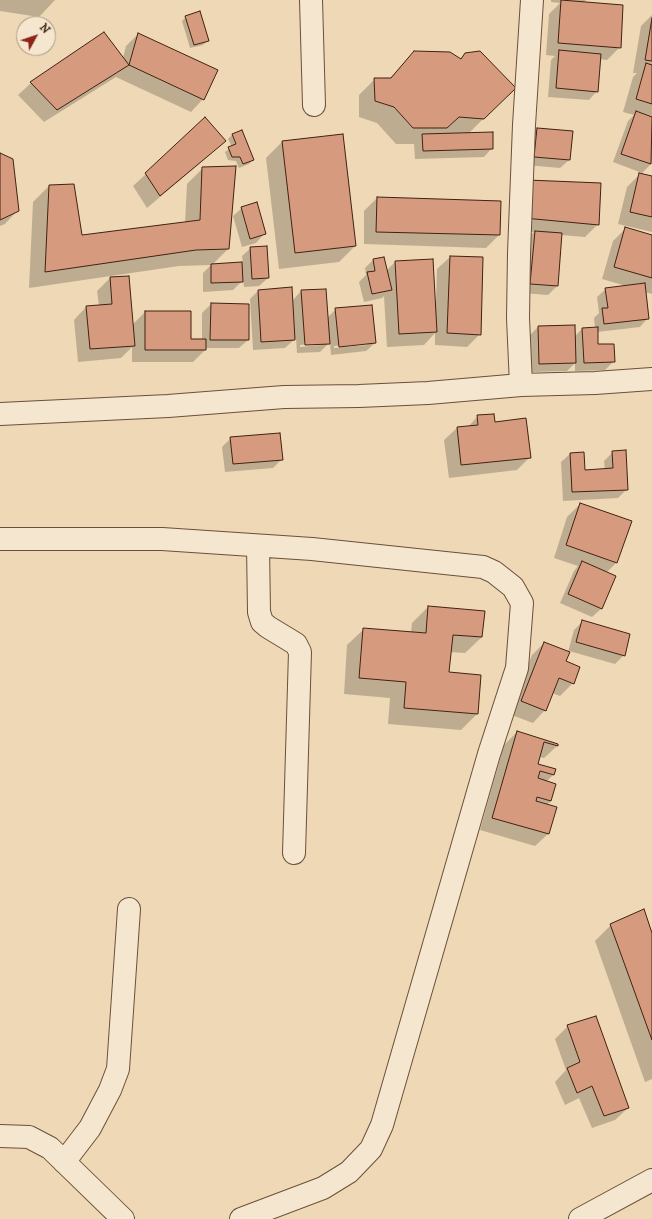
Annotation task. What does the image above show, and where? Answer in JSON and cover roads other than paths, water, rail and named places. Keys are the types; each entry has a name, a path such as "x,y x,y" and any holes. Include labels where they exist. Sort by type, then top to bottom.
{"street":[{"path":"311,0 314,105"},
{"path":"521,385 518,318 519,246 524,125 532,0"},
{"path":"0,414 168,406 284,397 428,393 521,385 595,383 652,379"},
{"path":"0,539 162,539 312,549 483,567 494,572 513,587 522,603 517,668 483,776 382,1125 371,1149 349,1172 323,1188 241,1219"},
{"path":"258,546 259,612 262,622 296,644 300,652 294,853"},
{"path":"64,1162 93,1122 110,1090 118,1069 130,909"},
{"path":"0,1136 29,1137 50,1148 123,1219"},
{"path":"580,1219 652,1180"}]}
